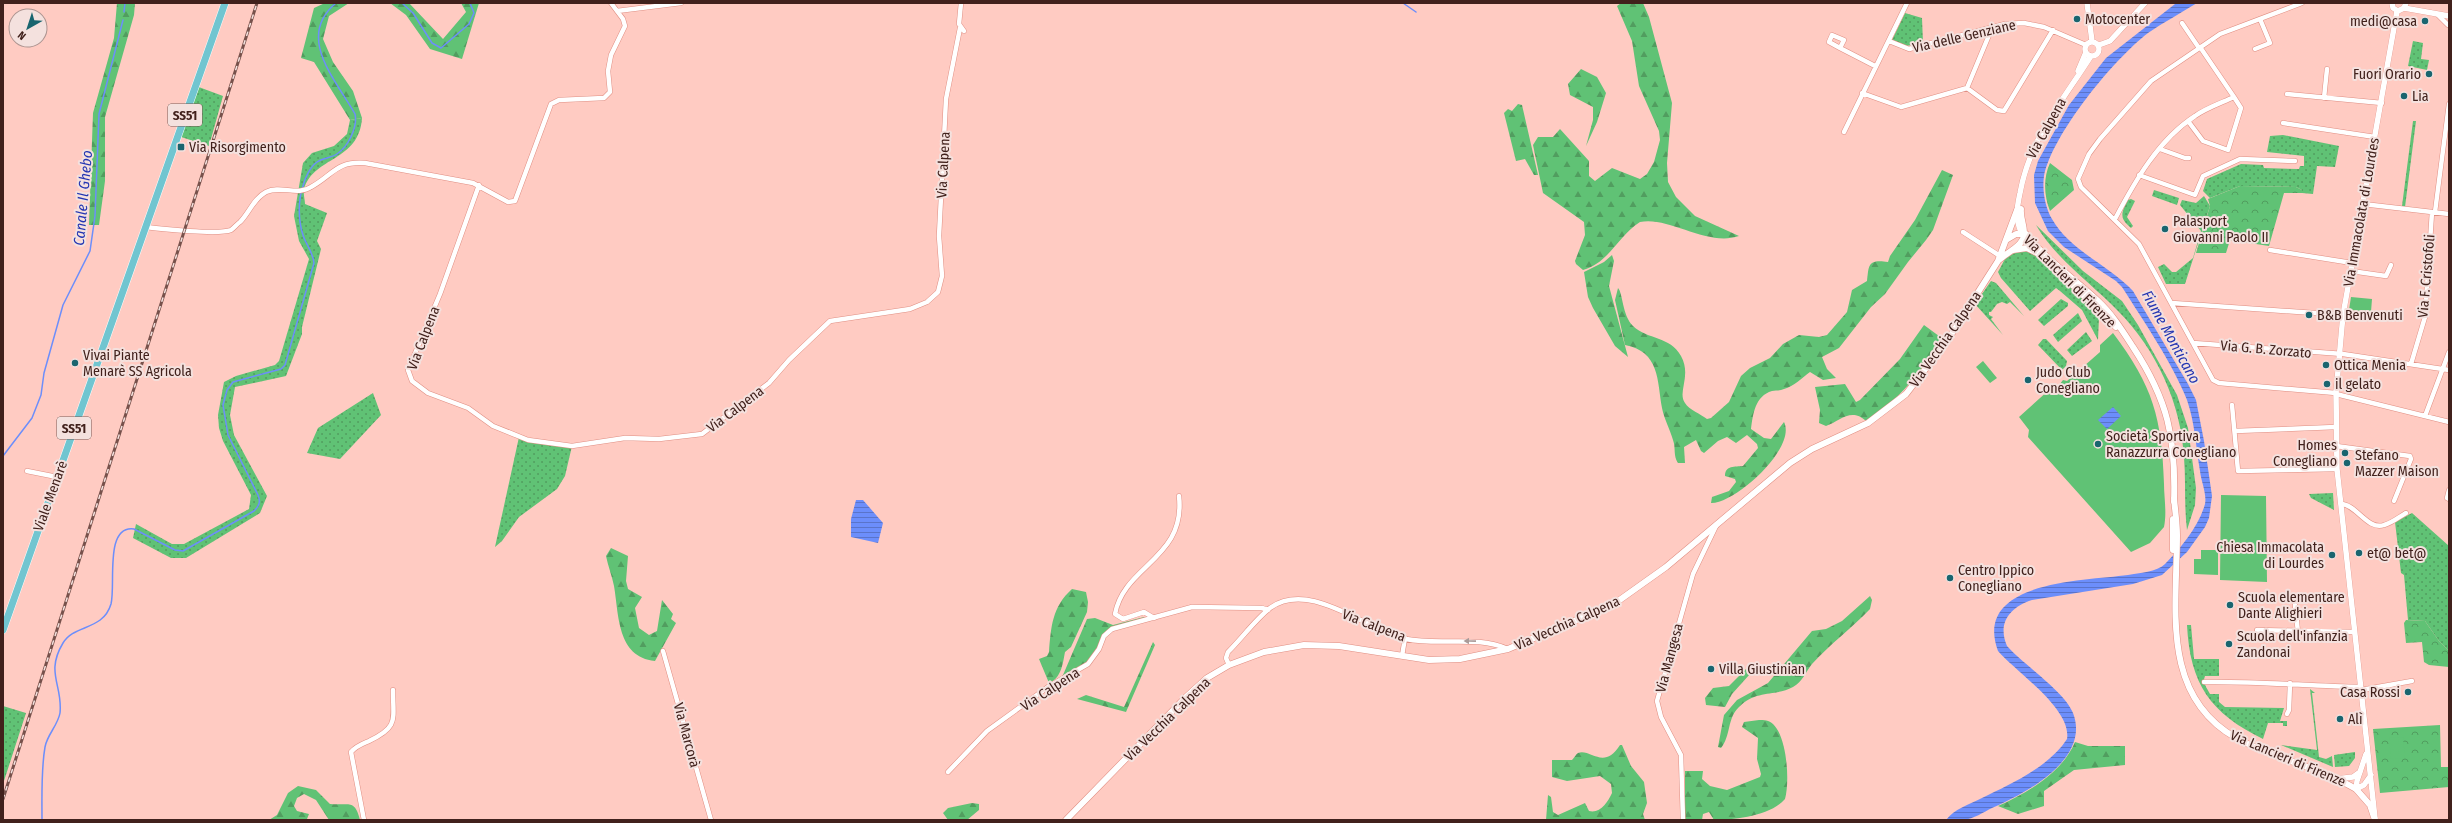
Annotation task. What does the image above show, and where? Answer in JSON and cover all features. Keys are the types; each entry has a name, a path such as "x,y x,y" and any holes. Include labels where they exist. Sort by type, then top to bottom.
{"main road":[{"name":"SS51","path":"146,227 225,3"},
{"path":"2013,250 2024,234 2019,209"},
{"path":"1999,258 2019,209"},
{"name":"Viale Menarè","path":"3,630 146,227"},
{"path":"2006,240 2024,234"},
{"name":"Via Lancieri di Firenze","path":"2024,234 2041,251 2062,267 2104,307 2134,347 2158,388 2167,415 2172,442 2177,534 2175,569"},
{"path":"1999,258 2013,250 2027,248 2040,254"},
{"name":"Via Lancieri di Firenze","path":"2040,254 2095,305 2134,347"},
{"name":"Via Vecchia Calpena","path":"1066,820 1186,697 1207,678 1229,664 1264,652 1304,645 1339,646 1429,660 1460,659 1508,649 1614,604 1666,567 1717,522 1790,463 1812,449 1868,423 1906,394 1947,341 1999,258"},
{"name":"Via Lancieri di Firenze","path":"2174,498 2172,540 2176,583 2176,628 2180,662 2188,688 2200,706 2216,724 2236,739 2336,779 2356,789 2370,805 2375,820"}],"street":[{"path":"146,227 173,231 218,232 231,230 246,216 259,198 267,192 301,191 313,187 332,170 349,163 379,165 473,182 508,202 515,201 551,104 559,100 600,99 608,96 611,56 624,31 623,19 611,3"},
{"path":"617,11 681,3"},
{"name":"Via Calpena","path":"479,185 440,294 408,370 412,381 439,398 468,408 493,426 528,440 542,443 572,446 625,438 659,439 702,434 769,383 788,360 830,321 910,309 927,302 938,292 942,276 939,236 946,99 962,30 961,3"},
{"path":"1844,132 1907,3"},
{"path":"2087,3 2092,41"},
{"path":"2092,41 2099,45 2110,42 2146,3"},
{"path":"2302,3 2224,32 2200,47 2140,91 2100,139 2080,171 2078,179 2081,187 2139,244 2216,382 2336,394 2364,399 2449,422"},
{"path":"2391,3 2402,8 2448,16 2449,26"},
{"name":"Via Immacolata di Lourdes","path":"2375,820 2372,775 2367,749 2337,470 2336,394 2338,354 2350,271 2394,35 2402,8"},
{"path":"2436,14 2449,26"},
{"path":"2255,49 2270,43 2260,19"},
{"path":"2182,22 2234,97 2241,110 2228,150 2203,141 2188,121"},
{"name":"Via delle Genziane","path":"1889,40 1909,49 1992,28 2024,23 2054,30 2086,45"},
{"path":"1967,88 1992,28"},
{"path":"1967,88 1997,110 2004,111 2054,30"},
{"path":"2092,41 2086,45 2086,52 2091,56 2099,52 2099,45"},
{"path":"1840,48 1875,66"},
{"name":"Via Calpena","path":"2076,77 2086,52"},
{"name":"Via Calpena","path":"2062,267 2030,236 2024,225 2019,209 2022,182 2027,159 2034,146 2076,77 2091,56"},
{"path":"2324,98 2328,69"},
{"path":"1862,93 1901,107 1967,88"},
{"path":"2287,94 2382,103"},
{"path":"2115,219 2139,175 2160,149 2197,114 2234,97"},
{"name":"Via F. Cristofoli","path":"2411,364 2425,316 2433,212 2444,147 2449,104"},
{"path":"2283,123 2375,137"},
{"path":"2444,147 2449,143"},
{"path":"2160,149 2189,158"},
{"path":"2139,175 2195,195 2203,176 2240,160 2294,161"},
{"path":"2363,204 2449,214"},
{"path":"1963,232 1999,258"},
{"name":"Via Lancieri di Firenze","path":"2024,234 2040,254"},
{"path":"2270,250 2352,263"},
{"path":"2350,271 2386,276 2391,265"},
{"path":"2172,303 2343,315"},
{"name":"Via G. B. Zorzato","path":"2193,343 2338,354 2446,369"},
{"path":"2425,416 2446,369 2449,352"},
{"path":"2232,405 2238,471 2337,470"},
{"path":"2235,431 2336,428"},
{"path":"2336,446 2411,457 2394,501"},
{"path":"27,471 57,476"},
{"path":"2449,490 2446,498 2449,498"},
{"name":"Via Calpena","path":"1154,615 1144,612 1122,619 1115,614 1128,587 1142,570 1168,546 1178,520 1180,496"},
{"path":"2341,504 2346,504 2374,525 2378,526 2383,526 2406,512"},
{"name":"Via Mangesa","path":"1683,820 1682,755 1661,717 1657,701 1693,574 1717,522"},
{"name":"Via Calpena","path":"1229,664 1226,658 1228,652 1268,610 1285,601 1306,599 1405,638 1486,641 1508,649"},
{"path":"2295,605 2298,632"},
{"name":"Via Calpena","path":"948,772 987,732 1052,685 1088,664 1110,630 1154,615 1192,607 1262,608 1268,610"},
{"path":"2257,630 2354,632"},
{"path":"1402,656 1405,638"},
{"name":"Via Marcorà","path":"663,651 711,820"},
{"path":"2204,682 2290,683 2318,687 2361,689 2412,682"},
{"path":"2286,714 2289,710 2290,683"},
{"path":"364,820 351,752 355,747 388,730 393,721 393,690"},
{"name":"Via Immacolata di Lourdes","path":"2356,789 2367,749"},
{"path":"2336,779 2353,777 2362,769"},
{"path":"2356,789 2364,785 2372,775"}],"green space":[{"path":"117,3 135,3 134,15 105,117 105,181 99,225 89,225 93,113 114,38"},
{"path":"325,3 349,3 329,16 323,39 333,62 353,91 362,118 350,120 314,62 301,58 314,8"},
{"path":"390,3 409,3 443,39 466,12 461,3 479,3 462,59 430,49 406,15"},
{"path":"1621,3 1643,3 1649,17 1672,103 1667,163 1668,182 1676,197 1695,216 1739,236 1714,238 1663,223 1651,221 1640,222 1625,234 1600,262 1583,270 1576,264 1575,261 1585,235 1584,222 1543,193 1533,145 1538,137 1553,137 1560,129 1589,161 1589,176 1595,181 1612,168 1640,179 1647,174 1654,162 1660,140 1659,131 1639,86 1632,41 1617,6"},
{"path":"1905,13 1922,18 1923,43 1906,46 1892,40"},
{"path":"2413,41 2423,43 2421,59 2429,60 2427,70 2408,66"},
{"path":"1581,69 1597,77 1606,93 1597,122 1586,146 1593,120 1593,107 1570,95 1568,84"},
{"path":"196,86 223,96 209,146 178,136"},
{"path":"1518,104 1522,105 1538,175 1534,175 1525,159 1516,161 1504,113 1508,109 1512,111"},
{"path":"362,118 359,132 353,143 336,158 317,170 309,178 304,189 305,204 327,213 317,241 321,249 302,327 302,334 286,376 235,387 230,415 234,435 267,496 260,513 186,558 171,558 133,538 136,524 172,544 184,544 249,509 251,495 223,441 219,428 218,415 224,382 236,376 275,365 279,361 309,259 299,241 294,216 303,163 312,153 334,146 347,134 350,120"},
{"path":"2413,121 2416,121 2405,207 2402,206"},
{"path":"2283,135 2339,146 2335,167 2317,166 2313,194 2302,193 2302,190 2296,187 2240,186 2210,198 2203,191 2207,179 2241,164 2263,165 2264,168 2299,169 2300,166 2304,166 2304,156 2267,152 2270,136"},
{"path":"2050,163 2072,180 2074,190 2050,211 2046,199 2045,181"},
{"path":"1942,170 1953,175 1933,230 1885,294 1871,307 1839,348 1822,357 1827,369 1836,378 1823,380 1810,372 1791,386 1782,390 1766,393 1758,401 1751,429 1764,438 1771,439 1784,422 1786,433 1781,446 1773,459 1748,485 1722,501 1711,503 1712,497 1729,491 1736,482 1735,479 1725,476 1725,472 1731,467 1743,466 1758,448 1757,444 1747,435 1736,443 1727,437 1718,441 1704,453 1701,451 1696,440 1684,447 1685,463 1678,463 1673,440 1663,412 1655,369 1645,354 1625,345 1615,300 1618,288 1627,316 1633,326 1645,334 1665,341 1681,356 1685,370 1683,399 1685,403 1689,408 1707,419 1711,418 1729,402 1741,376 1750,368 1770,358 1783,344 1799,335 1819,337 1827,335 1847,312 1852,290 1867,281 1870,265 1881,261 1888,262 1890,256 1915,220"},
{"path":"2240,186 2296,187 2302,190 2302,193 2284,193 2269,246 2230,240 2226,253 2196,253 2210,206 2208,199"},
{"path":"2154,190 2179,198 2177,205 2152,196"},
{"path":"2204,196 2210,206 2185,284 2166,284 2158,267 2164,264 2172,272 2176,272 2193,258 2201,231 2180,205 2182,200 2196,203"},
{"path":"2131,199 2135,201 2127,217 2133,226 2131,228 2124,221 2122,215 2128,200"},
{"path":"2036,225 2083,271 2122,301 2138,325 2177,395 2188,428 2196,488 2195,505 2187,530 2185,466 2182,437 2172,397 2164,378 2144,342 2132,326 2108,301 2063,259"},
{"path":"2022,250 2037,254 2095,309 2099,317 2098,340 2082,310 2056,288 2030,311 2001,278 1998,272 2006,257"},
{"path":"1612,255 1614,261 1609,286 1628,357 1615,346 1593,308 1588,297 1584,272 1604,262"},
{"path":"1991,281 1996,283 2024,316 2010,302 2007,304 2002,302 1997,304 1991,312 1989,312 1989,315 1993,317 1991,319 2003,335 1975,304"},
{"path":"2351,297 2372,299 2371,312 2349,310"},
{"path":"2061,299 2068,303 2068,306 2044,326 2038,320"},
{"path":"2078,313 2082,321 2058,342 2053,335"},
{"path":"1924,325 1943,339 1918,374 1899,395 1866,421 1861,417 1850,415 1826,426 1819,423 1820,410 1815,387 1845,384 1856,402 1860,400 1900,359"},
{"path":"2086,332 2092,341 2072,356 2067,350"},
{"name":"Società Sportiva Ranazzurra Conegliano","path":"2113,333 2138,370 2153,404 2158,421 2163,461 2165,511 2164,527 2150,543 2131,552 2028,437 2029,430 2019,417 2050,389 2053,393 2063,380 2067,381 2100,352 2100,345"},
{"path":"2043,339 2046,339 2067,361 2066,366 2062,370 2038,345"},
{"path":"1983,361 1997,378 1990,383 1976,367"},
{"path":"373,393 381,415 340,459 307,453 318,428"},
{"path":"519,437 572,446 565,476 557,489 519,517 502,541 495,547"},
{"path":"2333,493 2334,510 2311,498 2309,494"},
{"path":"2221,495 2266,496 2267,582 2220,580"},
{"path":"2412,513 2449,546 2449,651 2439,641 2425,621 2408,620 2404,575 2401,573 2395,522"},
{"path":"611,548 628,556 626,581 628,589 642,597 635,608 639,628 649,635 657,631 662,600 673,614 671,619 676,623 655,661 643,658 633,652 622,633 614,586 606,556"},
{"path":"2201,550 2218,550 2218,575 2194,574 2194,559 2201,559"},
{"path":"1072,589 1086,592 1088,602 1087,612 1071,647 1065,652 1059,674 1049,683 1039,659 1047,656 1049,652 1052,626 1056,610 1065,596"},
{"path":"1870,596 1872,600 1870,609 1812,664 1796,685 1780,692 1759,695 1746,701 1739,707 1735,711 1724,743 1721,748 1718,747 1724,715 1737,700 1768,683 1812,631 1826,629 1842,621"},
{"path":"1144,617 1147,618 1145,622 1109,631 1089,662 1058,681 1063,675 1087,619 1095,618 1113,625"},
{"path":"2406,620 2425,621 2439,641 2449,651 2449,667 2429,665 2424,662 2422,642 2406,643 2404,623"},
{"path":"2187,625 2191,625 2194,659 2219,659 2219,676 2205,676 2204,679 2205,685 2210,694 2219,694 2219,702 2225,707 2284,708 2280,721 2287,721 2287,726 2283,726 2283,723 2268,723 2263,739 2229,719 2216,707 2198,680 2189,646"},
{"path":"1153,642 1155,645 1126,712 1077,699 1086,695 1124,707"},
{"path":"1748,667 1750,674 1732,694 1725,707 1706,705 1705,698 1713,688 1729,686"},
{"path":"2310,689 2315,693 2312,693 2319,757 2326,759 2332,756 2333,767 2281,745 2317,750"},
{"path":"3,706 26,713 3,784"},
{"path":"1766,720 1773,724 1778,730 1781,739 1787,771 1785,799 1779,805 1752,816 1714,820 1709,812 1703,814 1702,820 1685,820 1685,771 1703,771 1702,779 1710,786 1727,790 1760,777 1761,774 1757,759 1758,738 1742,727 1744,722"},
{"path":"2440,725 2441,767 2448,767 2449,787 2380,793 2373,729"},
{"path":"2403,737 2405,758 2391,759 2389,738"},
{"path":"2075,742 2088,746 2125,746 2125,765 2074,770 2044,791 2044,806 2018,814 1998,806 2032,788 2053,772 2062,763"},
{"path":"1620,745 1622,745 1631,766 1644,782 1647,803 1643,814 1645,820 1546,820 1548,795 1551,797 1553,812 1558,815 1585,803 1589,811 1597,811 1606,803 1612,793 1611,784 1600,776 1567,781 1552,777 1552,760 1572,760 1578,753 1583,752 1603,758 1608,757 1614,753"},
{"path":"2355,752 2355,758 2349,766 2335,767 2334,755"},
{"path":"298,786 316,790 330,804 350,804 356,808 360,820 329,820 316,800 304,794 297,798 294,806 297,811 309,814 307,819 269,820 277,815 288,793"},
{"path":"972,803 979,804 979,810 967,820 948,820 943,813 948,808"}],"water":[{"path":"2197,3 2148,33 2119,60 2103,78 2087,98 2059,139 2044,176 2043,187 2048,209 2052,219 2060,230 2079,249 2113,273 2133,291 2188,384 2196,400 2204,441 2212,496 2209,518 2205,527 2187,552 2162,575 2133,584 2032,600 2017,607 2012,612 2005,623 2004,638 2007,646 2062,696 2069,705 2073,713 2076,730 2073,745 2064,760 2052,772 2021,794 1971,818 1962,820 1946,820 1953,813 1967,805 2029,774 2050,758 2067,739 2066,727 2061,716 2052,704 1998,651 1994,628 2001,610 2016,597 2037,589 2086,579 2142,573 2162,567 2189,536 2205,504 2205,492 2192,418 2187,400 2174,371 2122,287 2116,281 2064,247 2048,231 2035,203 2034,175 2038,161 2069,105 2106,58 2175,4"},
{"path":"2113,407 2121,416 2107,429 2098,420"},
{"path":"856,500 863,500 883,523 878,543 851,537 851,519"}],"waterway":[{"name":"Canale Il Ghebo","path":"124,12 125,3"},
{"path":"42,820 42,774 45,747 60,713 55,663 58,653 68,637 102,619 107,613 111,604 113,558 118,536 125,530 134,529 175,550 183,551 254,511 259,504 258,495 228,435 223,405 227,390 233,382 281,369 285,365 314,263 300,223 299,204 301,192 306,176 314,164 341,151 354,131 356,119 355,114 330,73 323,58 319,44 319,30 324,16 336,3"},
{"path":"402,3 413,13 432,43 441,48 469,24 474,13 470,3"},
{"path":"1403,3 1416,12"},
{"name":"Canale Il Ghebo","path":"3,456 32,418 41,395 44,373 63,305 90,251 95,216 99,114 123,20"}],"railway":[{"path":"3,799 257,3"}],"place":[{"name":"Motocenter","path":"2077,19"},
{"name":"medi@casa","path":"2425,21"},
{"name":"Fuori Orario","path":"2429,74"},
{"name":"Lia","path":"2404,96"},
{"name":"Via Risorgimento","path":"181,147"},
{"name":"Palasport Giovanni Paolo II","path":"2165,229"},
{"name":"B&B Benvenuti","path":"2309,315"},
{"name":"Vivai Piante Menarè SS Agricola","path":"75,363"},
{"name":"Ottica Menia","path":"2326,365"},
{"name":"Judo Club Conegliano","path":"2028,380"},
{"name":"il gelato","path":"2327,384"},
{"name":"Società Sportiva Ranazzurra Conegliano","path":"2098,444"},
{"name":"Homes Conegliano","path":"2345,453"},
{"name":"Stefano Mazzer Maison","path":"2347,463"},
{"name":"et@ bet@","path":"2359,553"},
{"name":"Chiesa Immacolata di Lourdes","path":"2332,555"},
{"name":"Centro Ippico Conegliano","path":"1950,578"},
{"name":"Scuola elementare Dante Alighieri","path":"2230,605"},
{"name":"Scuola dell'infanzia Zandonai","path":"2229,644"},
{"name":"Villa Giustinian","path":"1711,669"},
{"name":"Casa Rossi","path":"2408,692"},
{"name":"Alì","path":"2340,719"}],"water label":[{"name":"Fiume Monticano","path":"2171,337"}]}
